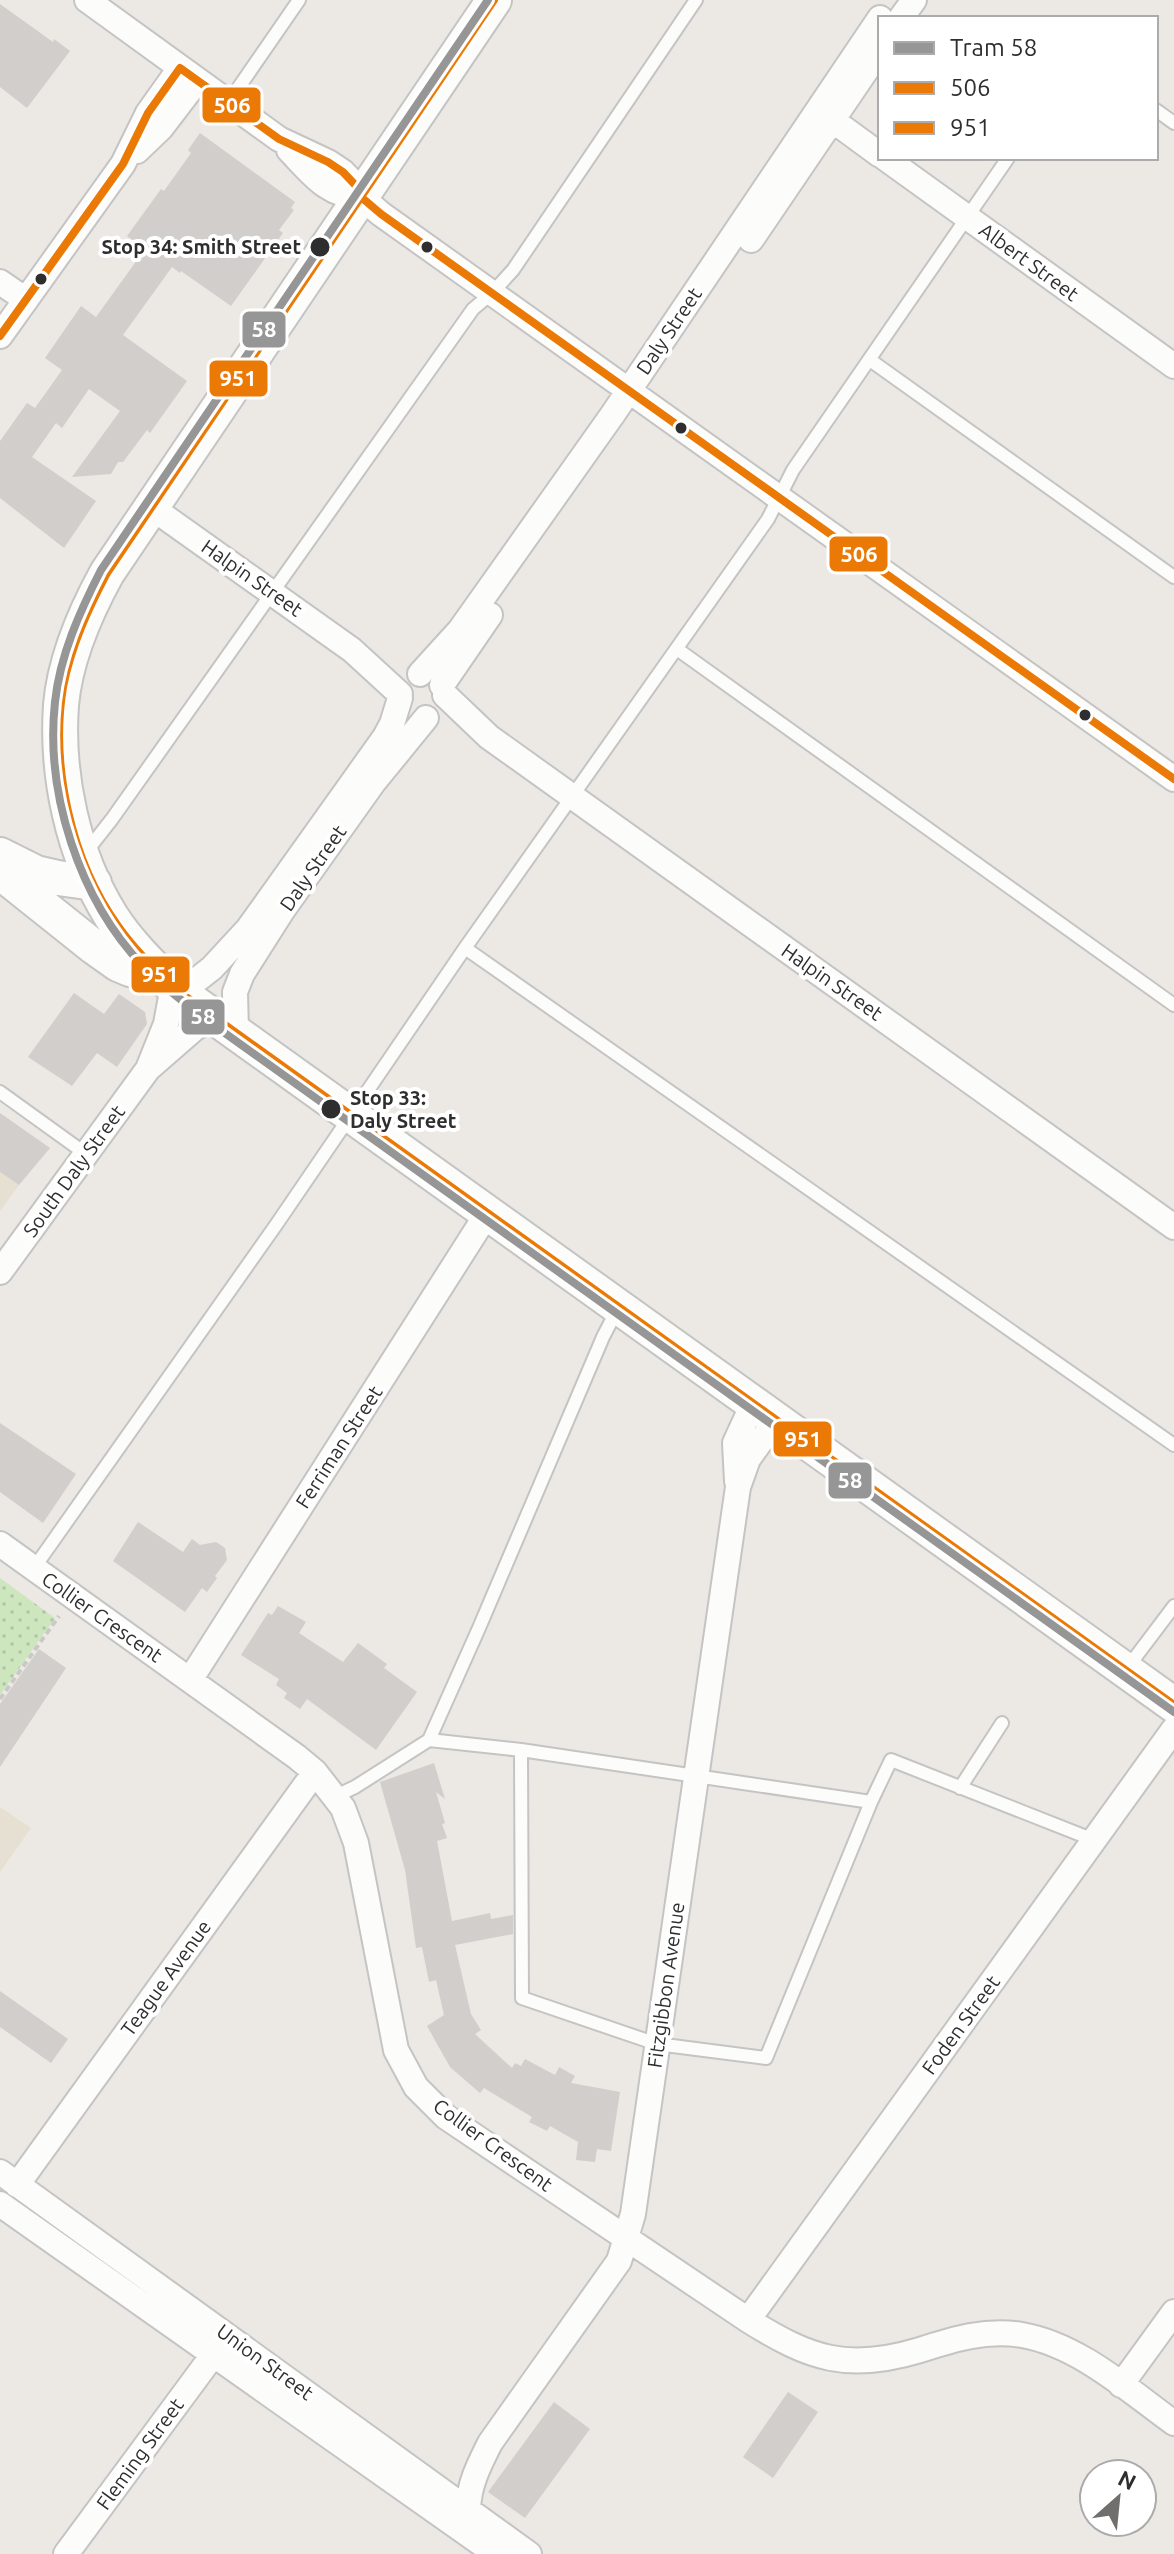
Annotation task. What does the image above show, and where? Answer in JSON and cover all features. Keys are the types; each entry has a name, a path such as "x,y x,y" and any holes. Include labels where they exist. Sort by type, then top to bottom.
{"main road":[{"path":"494,0 151,507 89,606 76,641 61,702 63,767 74,829 88,870 112,916 166,980 226,1027 1174,1705"},
{"path":"0,855 36,873 58,878 88,870"},
{"path":"0,872 118,964 166,980"}],"street":[{"path":"99,3 188,75 279,139 343,172 359,189 361,197 492,293 1174,779"},
{"name":"Daly Street","path":"443,690 826,115 878,22"},
{"name":"Daly Street","path":"826,115 878,52"},
{"path":"0,336 123,164 161,128 188,75"},
{"name":"Albert Street","path":"826,115 878,153"},
{"name":"Albert Street","path":"887,160 1174,366"},
{"path":"0,282 26,300"},
{"name":"Daly Street","path":"166,980 198,979 248,929 385,737 408,685 460,630 636,396"},
{"name":"Halpin Street","path":"151,507 352,650 408,685"},
{"path":"433,676 443,690 441,708 428,718 412,716 406,711 408,685 433,676"},
{"name":"Halpin Street","path":"443,690 489,737 1174,1227"},
{"name":"Daly Street","path":"226,1027 234,1027 235,992 242,974 282,911 373,783 428,718"},
{"name":"Halpin Street","path":"428,718 454,723 489,737"},
{"name":"South Daly Street","path":"148,1069 166,1024 166,980"},
{"name":"South Daly Street","path":"0,1272 148,1069 195,1028 208,1021 226,1027"},
{"name":"Ferriman Street","path":"190,1680 487,1214"},
{"name":"Fitzgibbon Avenue","path":"468,2509 468,2493 490,2443 619,2261 628,2238 738,1487 764,1412"},
{"name":"Collier Crescent","path":"0,1544 315,1772 336,1796 356,1843 396,2050 416,2087 446,2117 748,2320 799,2350 827,2359 858,2361 886,2359 961,2337 995,2332 1024,2335 1085,2360 1174,2423"},
{"name":"Foden Street","path":"748,2320 1174,1729"},
{"name":"Teague Avenue","path":"8,2178 315,1772"},
{"name":"Union Street","path":"8,2178 529,2554"},
{"name":"Union Street","path":"0,2204 496,2554"},
{"path":"1121,2385 1174,2312"},
{"name":"Fleming Street","path":"66,2554 213,2355"},
{"name":"Fitzgibbon Avenue","path":"444,2490 472,2457 490,2443"}],"lane":[{"path":"228,103 299,0"},
{"path":"88,870 112,819 473,309 513,270 696,0"},
{"path":"34,1568 766,522 793,470 1007,160"},
{"path":"870,360 1174,577"},
{"path":"677,649 1174,1005"},
{"path":"465,948 1174,1445"},
{"path":"0,1092 86,1154"},
{"path":"336,1796 429,1740 618,1307"},
{"path":"1126,1670 1174,1606"},
{"path":"960,1788 1002,1723"},
{"path":"429,1740 521,1750 871,1802"},
{"path":"521,1750 522,1998 657,2044 766,2058 891,1760 1094,1840"}],"path":[{"path":"0,1699 59,1616"}],"shaded area":[{"path":"0,1172 19,1185 0,1211"},
{"path":"0,1807 31,1828 0,1872"}],"green space":[{"path":"0,1578 55,1618 0,1695"}],"building":[{"path":"0,4 70,51 27,108 0,87"},
{"path":"200,133 295,202 291,208 294,210 279,230 283,233 231,306 172,267 123,335 187,381 150,433 147,430 111,474 72,477 120,411 89,389 62,428 56,423 32,457 96,501 64,548 0,498 0,441 27,403 35,408 62,370 45,358 81,306 96,317 145,249 127,236 191,153 188,150"},
{"path":"74,993 104,1014 119,994 145,1012 147,1024 117,1067 97,1053 72,1086 28,1057"},
{"path":"0,1113 50,1148 19,1185 0,1172"},
{"path":"0,1423 76,1474 43,1523 0,1492"},
{"path":"138,1522 183,1552 192,1539 200,1545 216,1542 225,1548 227,1560 215,1576 217,1578 207,1592 202,1588 185,1612 113,1561"},
{"path":"278,1606 306,1622 299,1633 343,1662 358,1643 387,1664 384,1668 417,1692 376,1750 307,1699 300,1709 284,1698 287,1693 276,1685 279,1679 241,1655 268,1613 272,1615"},
{"path":"39,1649 66,1668 0,1767 0,1704"},
{"path":"434,1763 445,1799 436,1792 447,1838 437,1841 452,1921 490,1913 491,1919 513,1915 513,1934 455,1945 471,2014 481,2030 475,2034 512,2068 515,2063 521,2066 525,2059 555,2075 559,2067 575,2076 571,2083 620,2092 611,2151 597,2149 595,2162 576,2160 578,2142 550,2126 547,2131 529,2122 532,2117 484,2088 480,2093 450,2067 427,2026 444,2015 436,1980 429,1982 422,1947 416,1948 405,1870 380,1782"},
{"path":"0,1991 68,2039 51,2063 0,2027"},
{"path":"788,2392 818,2412 773,2478 743,2457"},
{"path":"554,2402 590,2429 525,2518 488,2492"}],"tram line":[{"name":"58","path":"488,0 101,570 86,601 61,667 53,737 62,808 84,877 120,939 143,966 208,1021 1174,1712"}],"transit line":[{"name":"951","path":"494,0 107,573 93,600 71,657 63,687 60,717 62,780 68,811 88,872 124,934 175,989 1174,1705"},
{"name":"506","path":"0,336 123,164 148,113 180,68 279,139 343,172 359,189 361,197 381,214 1174,779"}],"place":[{"name":"Stop 34: Smith Street","path":"320,247"},
{"name":"Stop 33: Daly Street","path":"331,1109"}]}
